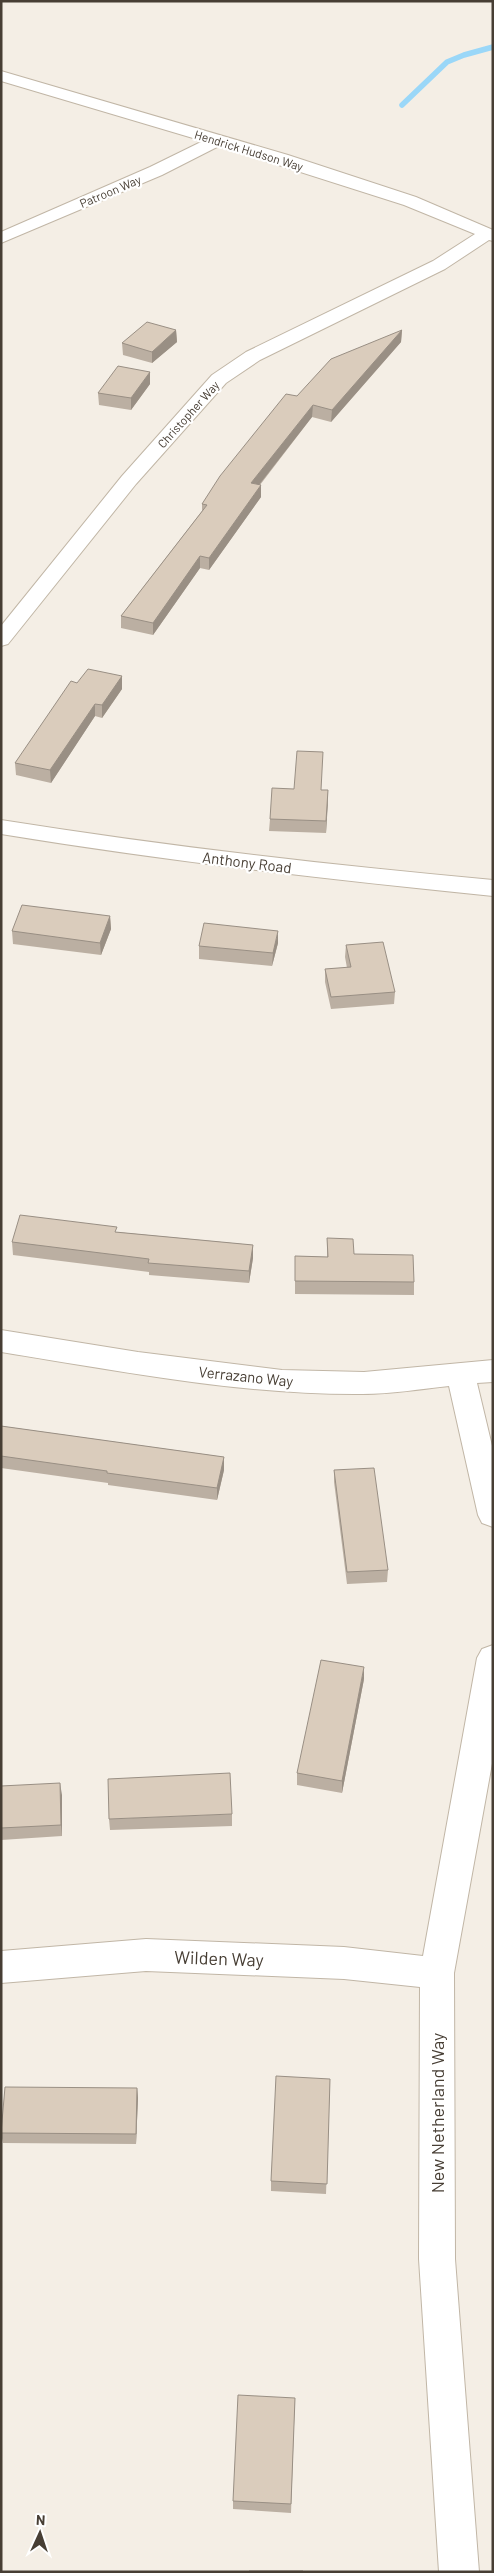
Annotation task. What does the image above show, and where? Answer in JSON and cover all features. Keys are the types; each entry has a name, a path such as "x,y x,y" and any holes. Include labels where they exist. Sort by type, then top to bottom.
{"street":[{"name":"Hendrick Hudson Way","path":"1,76 218,140 410,201 490,235"},
{"name":"Patroon Way","path":"1,238 156,171 218,140"},
{"name":"Christopher Way","path":"1,640 129,480 193,406 220,379 253,356 439,264 490,235"},
{"name":"Anthony Road","path":"1,827 99,843 339,873 493,888"},
{"name":"Verrazano Way","path":"1,1341 138,1363 282,1381 364,1383 493,1371"},
{"path":"460,1375 493,1514"},
{"name":"New Netherland Way","path":"459,2572 436,2259 437,1973 487,1702 493,1658"},
{"name":"Wilden Way","path":"1,1967 146,1954 344,1963 437,1973"}],"building":[{"path":"147,322 176,330 152,352 122,343"},
{"path":"402,330 332,410 313,405 251,483 261,485 209,558 200,556 153,623 121,616 207,505 202,504 220,476 286,394 297,396 331,359"},
{"path":"118,366 150,372 131,398 98,393"},
{"path":"88,669 122,676 102,705 95,704 50,770 15,763 71,681 77,683"},
{"path":"297,751 323,752 321,790 328,790 326,821 270,819 272,788 294,789"},
{"path":"22,905 110,916 100,943 12,931"},
{"path":"204,923 278,931 273,953 199,946"},
{"path":"383,942 395,992 331,997 325,969 351,967 346,945"},
{"path":"20,1215 117,1227 115,1232 253,1245 249,1271 148,1263 149,1259 12,1242"},
{"path":"327,1238 353,1239 354,1254 413,1255 414,1282 295,1281 295,1256 328,1257"},
{"path":"1,1426 224,1457 217,1488 107,1473 107,1471 1,1456"},
{"path":"374,1468 388,1570 347,1572 334,1470"},
{"path":"321,1660 364,1667 342,1781 297,1773"},
{"path":"230,1773 232,1814 109,1819 108,1779"},
{"path":"60,1783 61,1825 1,1828 1,1786"},
{"path":"276,2076 330,2079 327,2184 271,2181"},
{"path":"5,2087 137,2088 136,2134 1,2133"},
{"path":"238,2395 295,2398 291,2504 233,2501"},
{"path":"303,2571 303,2572 249,2572"}],"waterway":[{"path":"402,105 447,62 493,47"}]}
